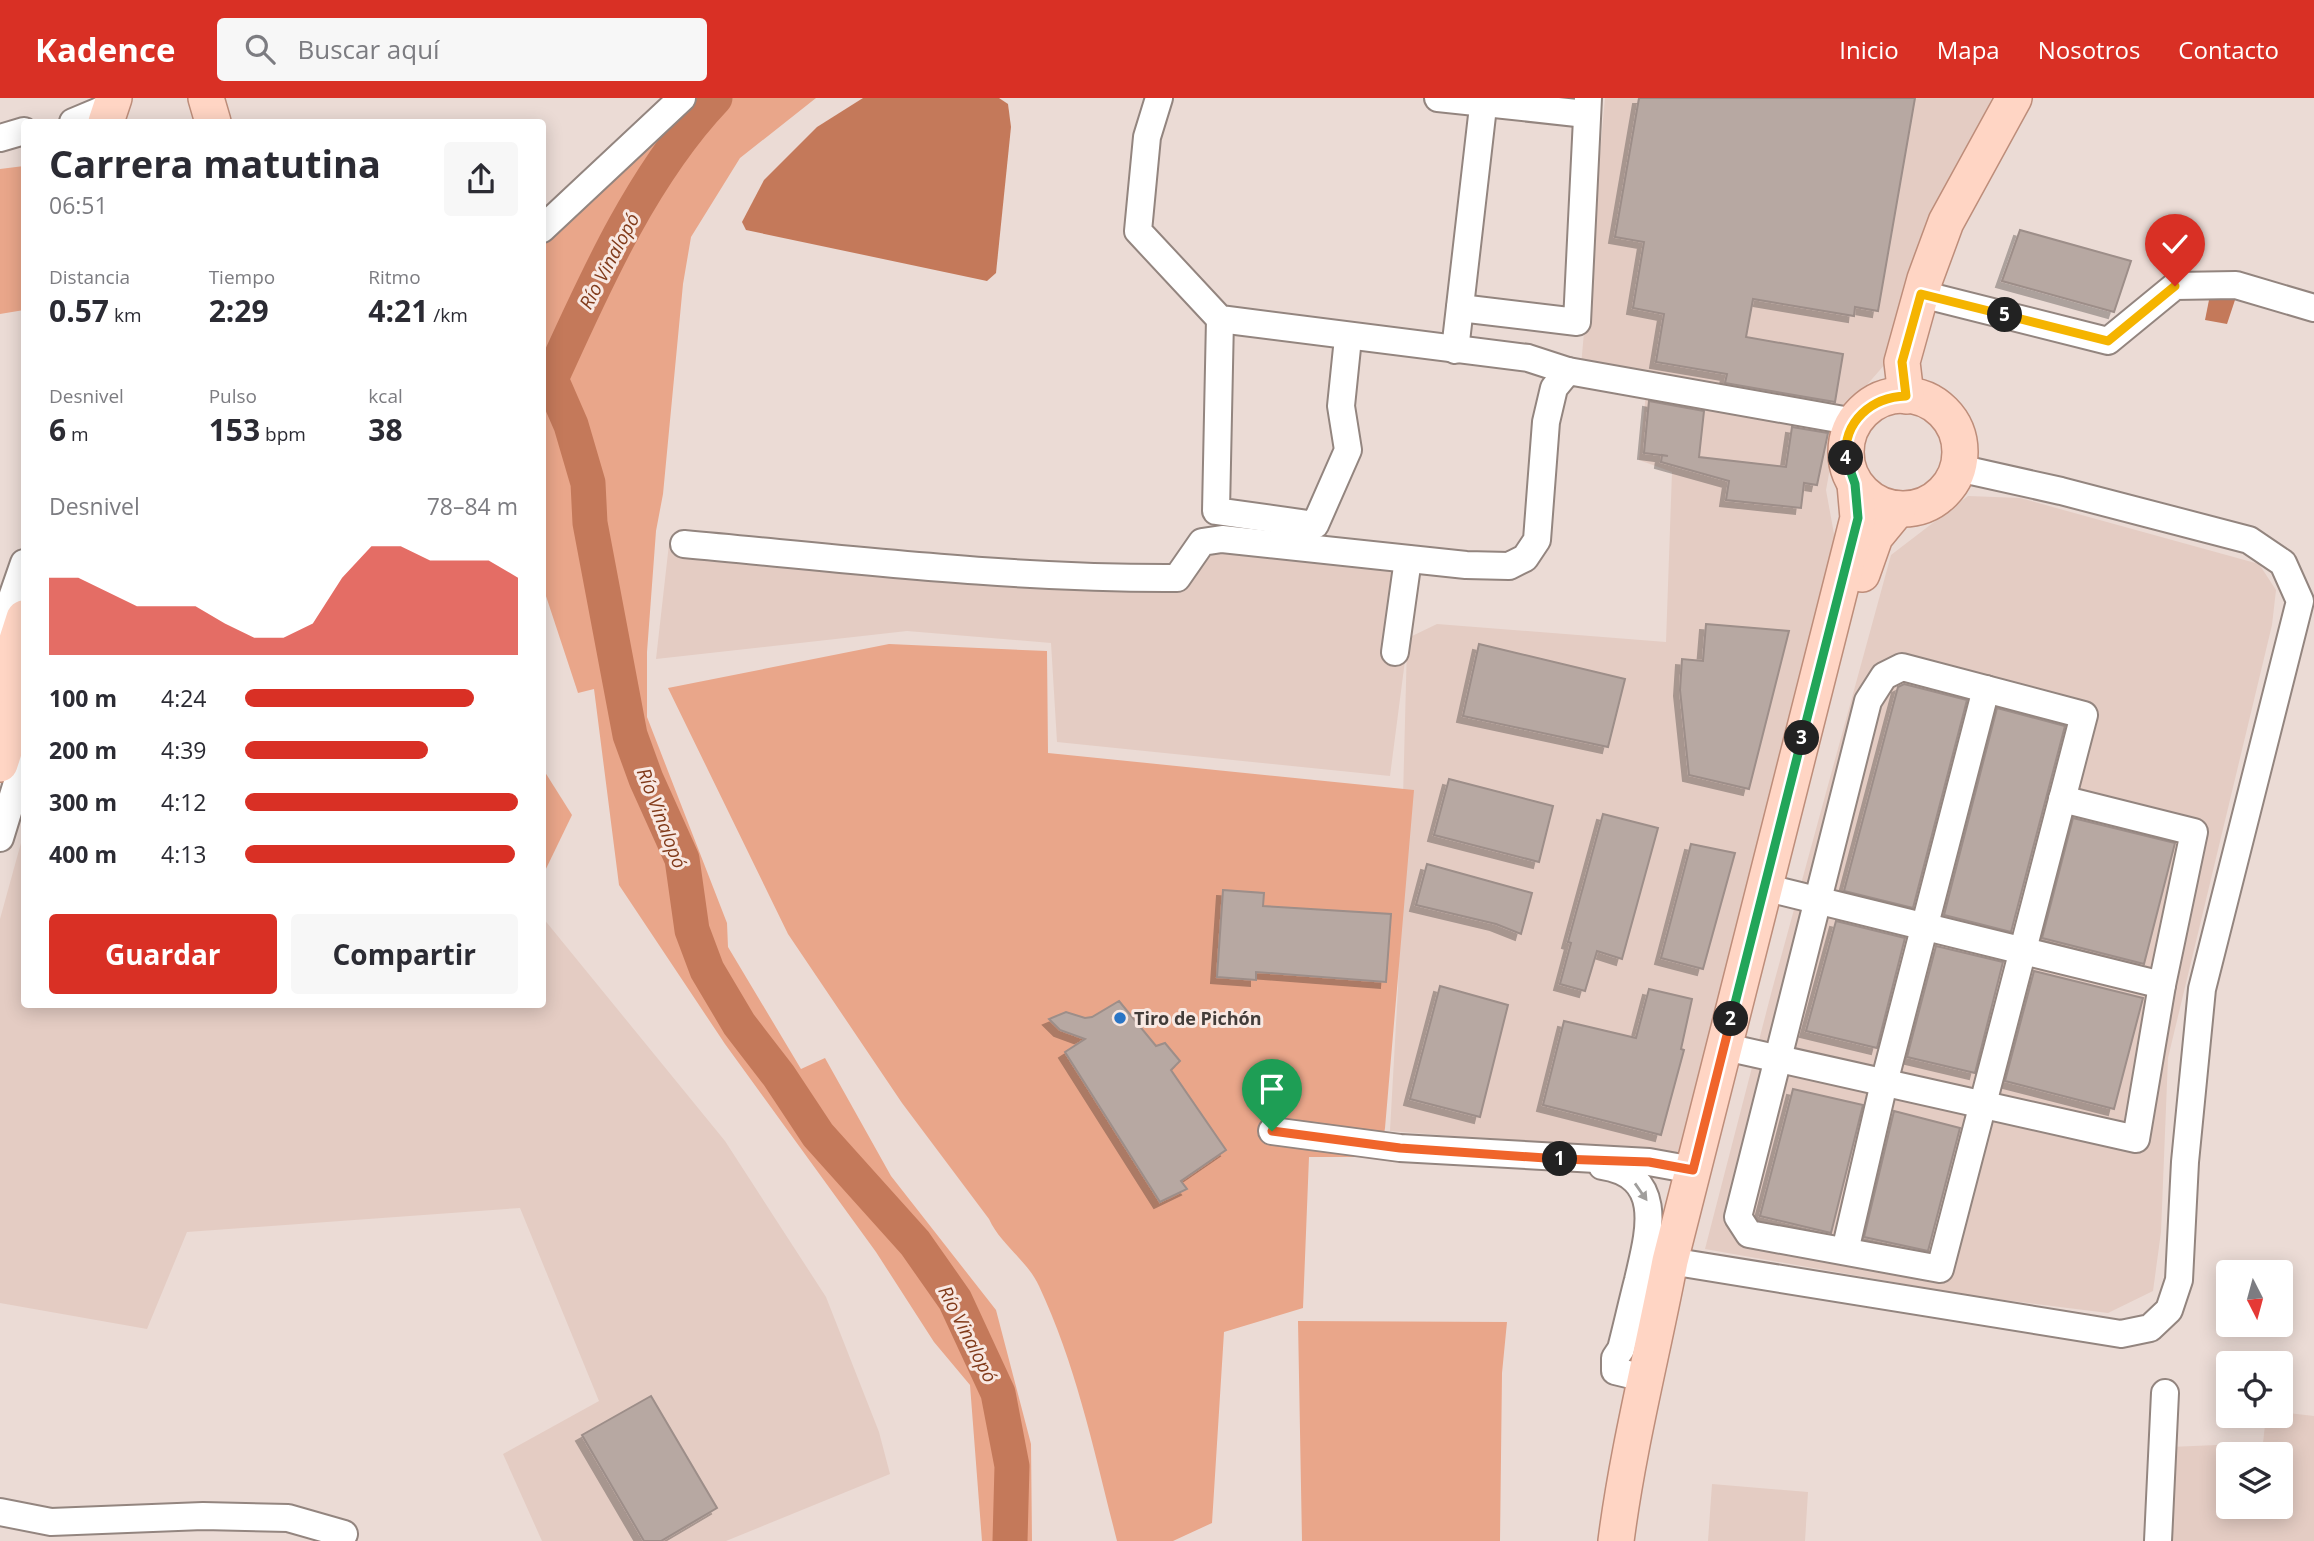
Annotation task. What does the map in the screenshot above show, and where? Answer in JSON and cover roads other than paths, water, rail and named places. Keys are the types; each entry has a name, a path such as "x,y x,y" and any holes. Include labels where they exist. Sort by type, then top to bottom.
{"main road":[{"path":"205,98 212,119"},
{"path":"1906,396 1902,362 1921,294 1946,222 2014,98"},
{"path":"1677,1262 1693,1170 1858,518 1855,484 1846,454 1855,422 1877,402 1906,396 1933,404 1946,415 1956,432 1960,450 1958,468 1938,497 1926,505 1898,509 1874,501 1855,484"},
{"path":"1616,1541 1623,1482 1677,1262 1739,1050 1865,563 1875,537 1898,509"},
{"path":"0,693 21,627"},
{"path":"0,764 21,698"}],"street":[{"path":"546,225 682,98"},
{"path":"1160,98 1147,137 1138,231 1220,319 1348,338 1528,358 1568,371 1855,422"},
{"path":"1438,98 1587,106 1577,322 1460,308"},
{"path":"1455,350 1484,100"},
{"path":"82,119 110,109"},
{"path":"0,138 21,132"},
{"path":"0,154 21,150"},
{"path":"1921,294 2108,341 2175,286 2236,285 2314,308"},
{"path":"1220,319 1216,512 1315,526 1348,450 1341,406 1348,338"},
{"path":"684,544 955,569 1125,579 1177,579 1202,542 1222,539 1408,559 1508,566 1525,558 1537,540 1546,422 1554,388 1568,371"},
{"path":"1677,1262 2121,1334 2150,1328 2169,1310 2179,1280 2185,1162 2206,975 2300,601 2283,563 2249,540 2061,491 1958,468"},
{"path":"1395,652 1408,559"},
{"path":"0,632 21,572"},
{"path":"1902,667 2084,715 2062,799 1940,1269 1749,1234 1738,1217 1868,701 1884,676 1902,667"},
{"path":"1845,1251 1884,1083 1986,690"},
{"path":"0,838 21,770"},
{"path":"1739,1050 2136,1139 2164,977 2194,832 2062,799"},
{"path":"1780,891 2022,950 2164,977 2206,975"},
{"path":"1272,1131 1304,1127 1454,1158 1649,1162 1693,1170"},
{"path":"1559,1159 1611,1167 1628,1176 1648,1202 1651,1223 1621,1349 1615,1358 1615,1371 1648,1379"},
{"path":"2158,1541 2165,1394"},
{"path":"0,1511 51,1522 203,1516 288,1518 344,1534"}],"waterway":[{"name":"Río Vinalopó","path":"715,98 689,128 642,196 584,306 551,379 571,425 588,483 590,523 630,735 646,779 682,859 692,930 707,970 739,1024 779,1076 818,1135 915,1243 955,1300 998,1393 1012,1466 1010,1541"}],"place":[{"name":"Tiro de Pichón","path":"1120,1018"}]}
